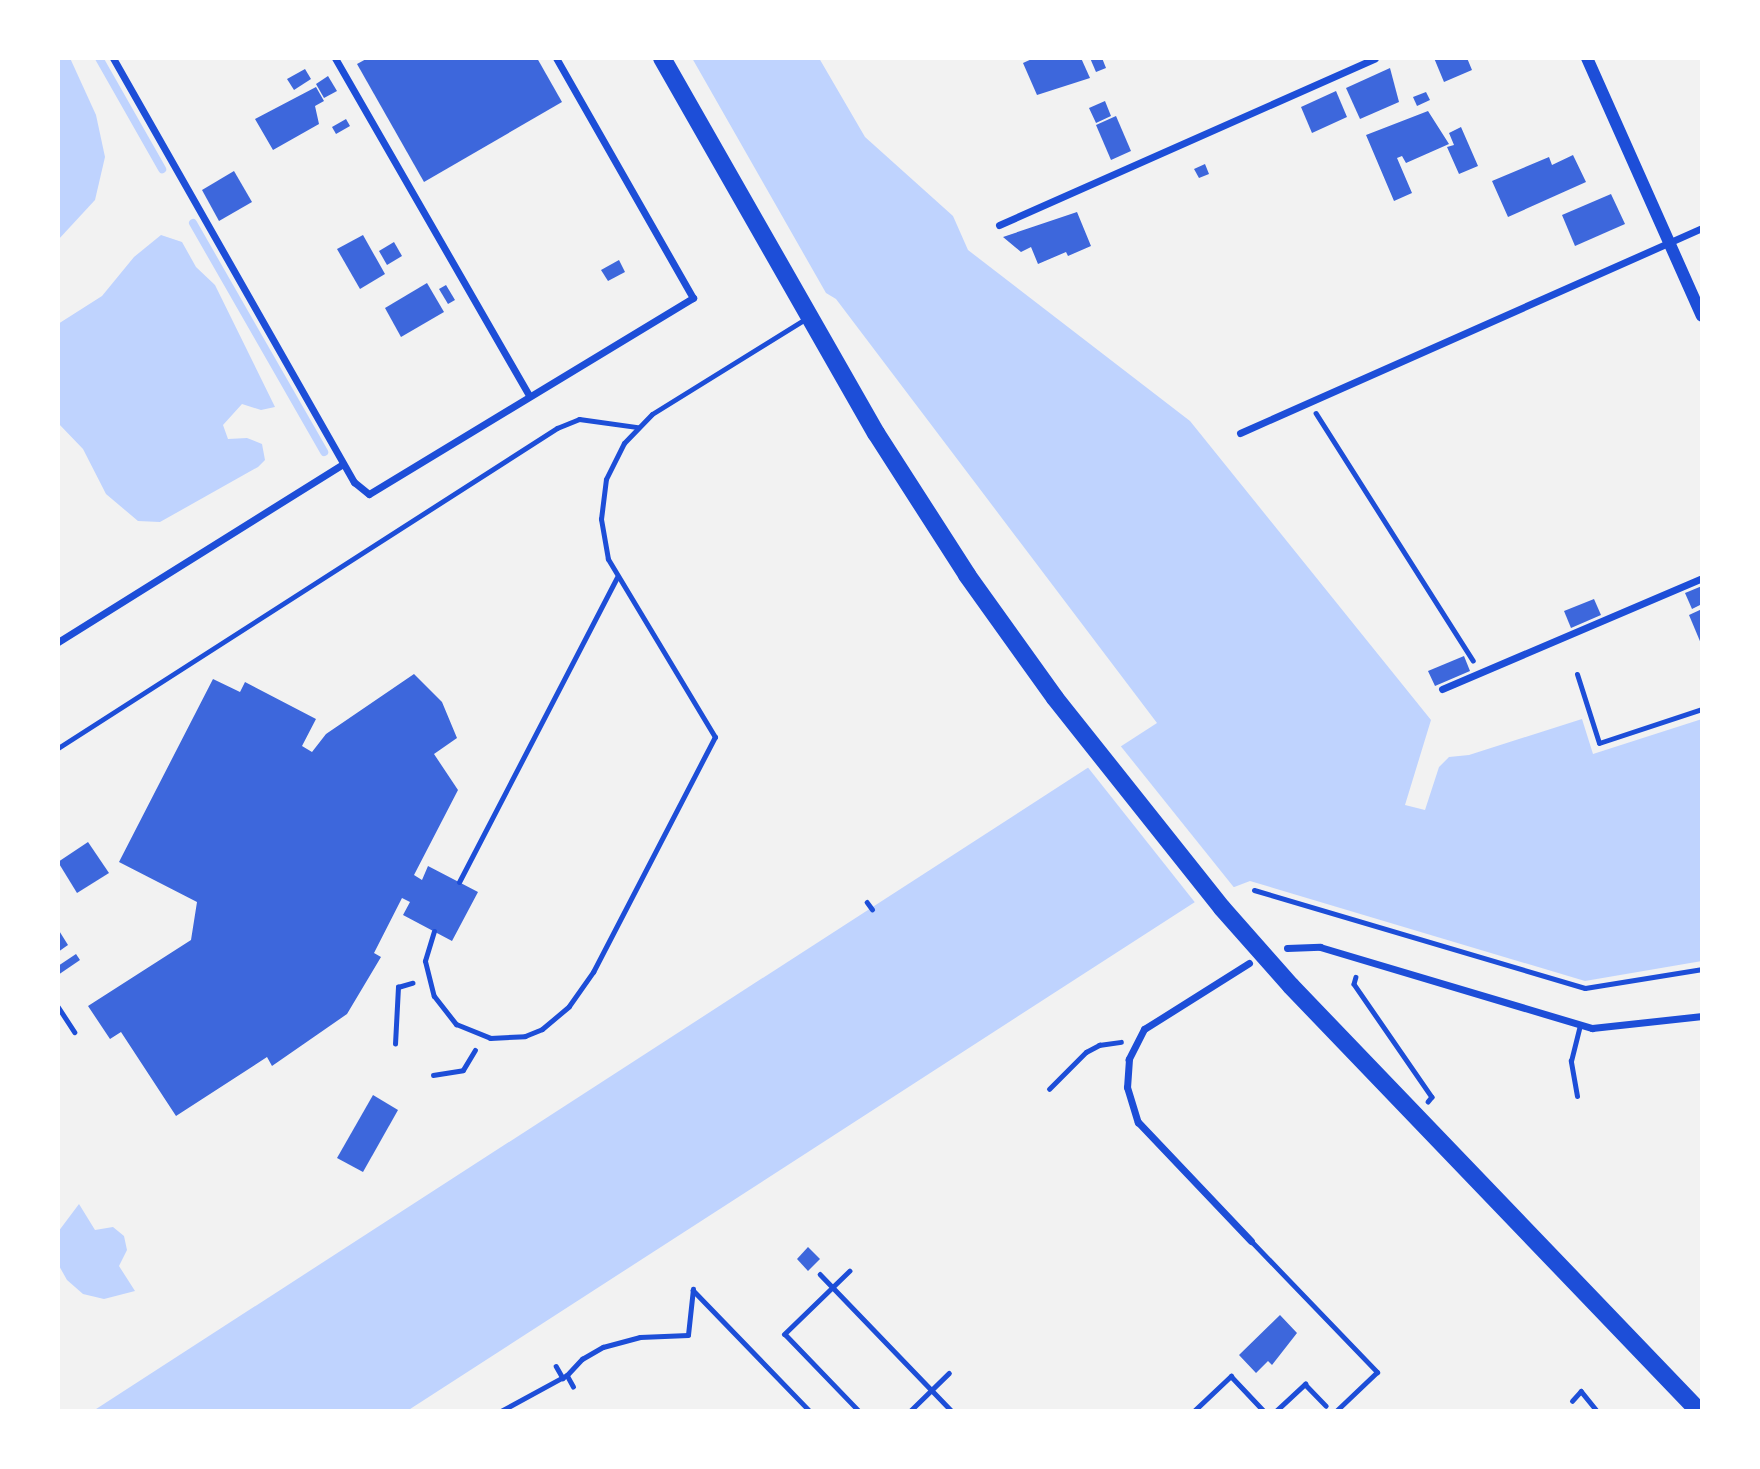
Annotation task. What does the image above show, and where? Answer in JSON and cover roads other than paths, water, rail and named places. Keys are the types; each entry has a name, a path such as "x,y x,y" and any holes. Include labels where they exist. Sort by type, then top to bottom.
{"main road":[{"path":"662,58 876,433 967,575 1092,746 1222,908 1292,986 1699,1411"}],"street":[{"path":"113,58 343,464 360,490 379,491 529,396 693,298 556,58"},
{"path":"335,58 529,396"},
{"path":"999,225 1375,58"},
{"path":"1587,58 1702,316"},
{"path":"1240,433 1702,228"},
{"path":"58,642 343,464"},
{"path":"1443,689 1702,578"},
{"path":"1287,948 1320,947 1580,1025 1610,1029 1702,1016"},
{"path":"1249,963 1158,1017 1135,1043 1127,1087 1138,1122 1251,1241"}],"lane":[{"path":"434,931 425,961 433,996 456,1024 490,1038 516,1038 542,1029 569,1006 593,972 715,737 617,577 603,539 602,499 614,460 637,427 810,317"},
{"path":"58,748 556,428 579,419 637,427"},
{"path":"459,882 617,577"},
{"path":"1577,674 1599,743 1702,709"},
{"path":"1254,890 1584,988 1702,968"},
{"path":"58,1007 74,1032"},
{"path":"1577,1096 1571,1061 1580,1025"},
{"path":"1251,1241 1377,1372 1333,1411"}],"water":[{"path":"58,58 70,58 96,115 105,157 95,200 58,240"},
{"path":"692,58 819,58 865,137 953,216 968,250 1190,421 1431,720 1405,805 1425,810 1439,767 1449,757 1469,755 1582,719 1593,754 1702,719 1702,961 1585,981 1250,881 1195,902 407,1411 93,1411 1157,723 836,299 826,293"},
{"path":"161,235 182,242 196,267 215,285 275,407 261,410 242,404 223,425 228,439 247,438 262,444 265,460 258,467 160,522 138,521 106,494 83,449 58,423 58,324 102,296 134,257"},
{"path":"79,1204 95,1230 113,1227 124,1236 127,1250 119,1266 135,1291 104,1299 83,1294 67,1280 58,1264 58,1232"}],"waterway":[{"path":"99,58 162,169"},
{"path":"193,223 324,452"}]}
